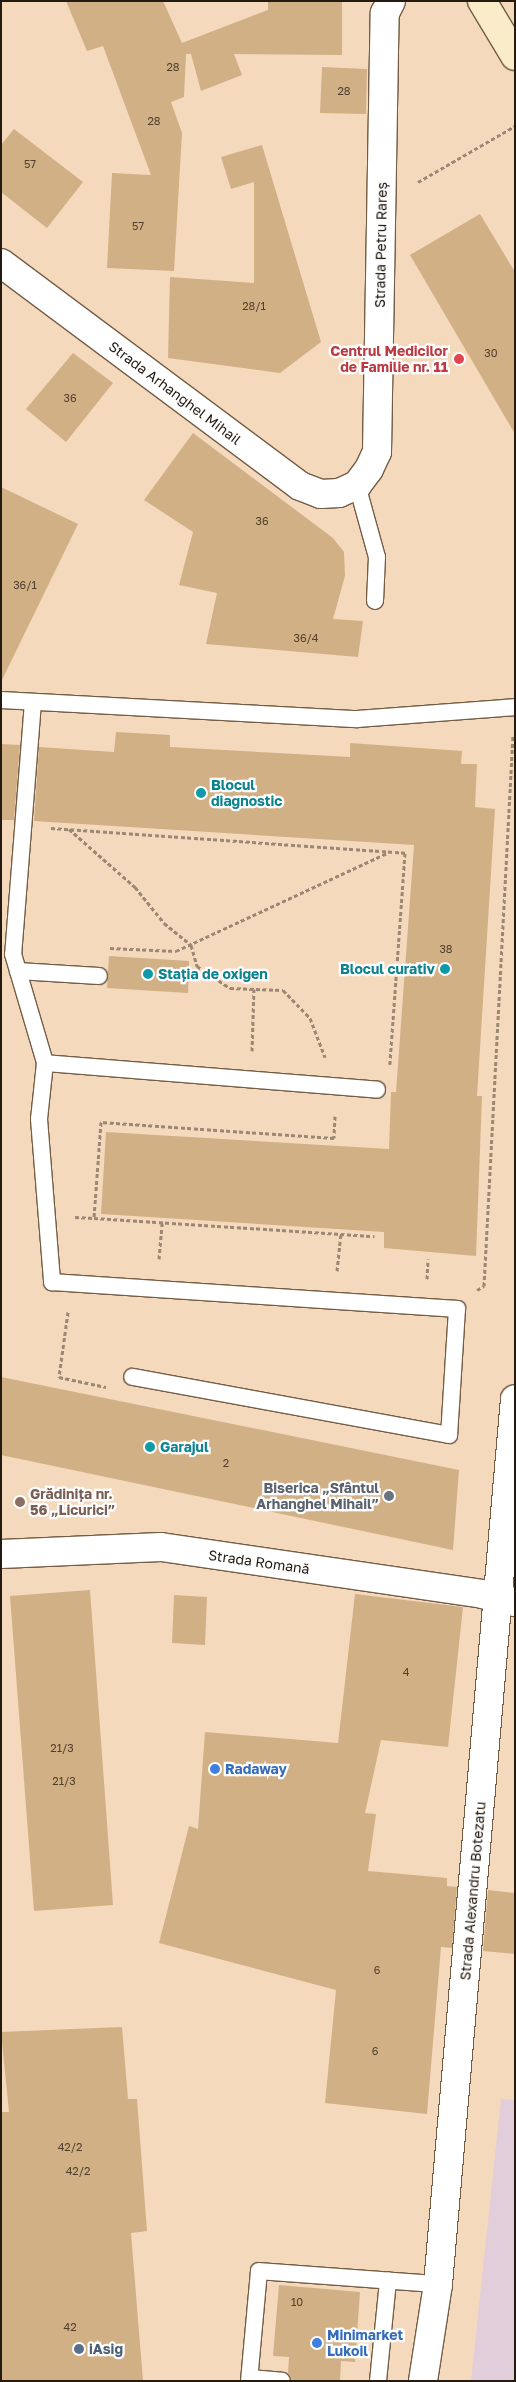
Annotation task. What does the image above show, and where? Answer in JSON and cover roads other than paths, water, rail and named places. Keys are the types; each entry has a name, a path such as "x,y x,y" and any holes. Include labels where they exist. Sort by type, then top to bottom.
{"main road":[{"path":"482,1 515,56"}],"street":[{"name":"Strada Petru Rareș","path":"357,485 369,469 377,452 386,13 391,1"},
{"name":"Strada Arhanghel Mihail","path":"1,263 300,486 321,494 339,493 357,485"},
{"name":"Strada Alexandru Botezatu","path":"423,2381 438,2284 507,1600 515,1400"},
{"name":"Strada Romană","path":"1,1554 160,1547 507,1600"}],"lane":[{"path":"357,485 377,558 375,601"},
{"path":"1,700 356,719 515,707"},
{"path":"33,702 14,954 45,1063 39,1119 52,1282 457,1309 449,1435 132,1377"},
{"path":"18,971 99,976"},
{"path":"45,1063 377,1090"},
{"path":"282,2381 250,2379 260,2271 438,2284"},
{"path":"378,2381 388,2280"}],"place":[{"name":"Centrul Medicilor de Familie nr. 11","path":"459,359"},
{"name":"Blocul diagnostic","path":"201,793"},
{"name":"Blocul curativ","path":"445,969"},
{"name":"Stația de oxigen","path":"148,974"},
{"name":"Garajul","path":"150,1447"},
{"name":"Biserica „Sfântul Arhanghel Mihail”","path":"389,1496"},
{"name":"Grădinița nr. 56 „Licurici”","path":"20,1502"},
{"name":"Radaway","path":"215,1769"},
{"name":"Minimarket Lukoil","path":"317,2343"},
{"name":"iAsig","path":"79,2349"}]}
